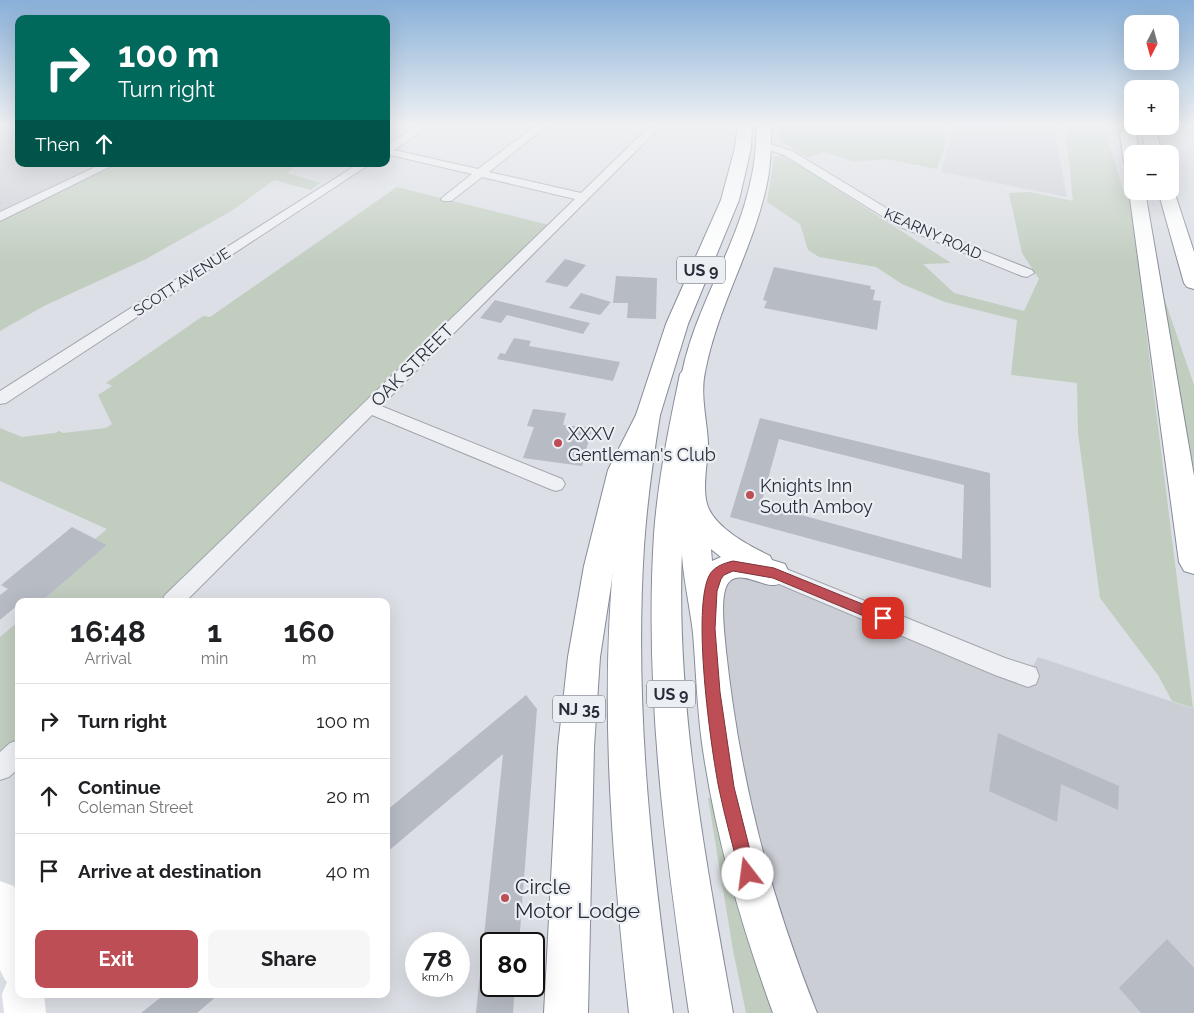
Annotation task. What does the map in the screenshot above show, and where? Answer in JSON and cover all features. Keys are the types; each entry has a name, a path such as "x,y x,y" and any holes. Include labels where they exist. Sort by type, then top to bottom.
{"highway":[{"name":"US 9","path":"651,1013 632,842 627,750 624,660 630,539 637,480 648,415 677,324 730,200 737,171"},
{"name":"US 9","path":"711,1013 678,790 668,635 670,506 677,445 692,374 706,324 750,212 760,171"},
{"path":"1138,200 1194,562"},
{"path":"1169,200 1194,283"},
{"path":"692,374 695,446 693,468 694,505 700,589 708,629 713,692 726,787 757,907 795,1013"},
{"name":"NJ 35","path":"566,1013 576,746 587,631 599,566 621,470 648,415"},
{"path":"694,505 704,525 716,539 774,573"},
{"path":"708,629 712,583 720,571 733,566 740,566 774,573"}],"main road":[{"path":"0,900 15,952"},
{"path":"24,998 26,1013"}],"street":[{"path":"0,217 95,171"},
{"name":"SCOTT AVENUE","path":"0,400 354,171"},
{"path":"473,171 582,197"},
{"name":"OAK STREET","path":"175,598 609,171"},
{"name":"KEARNY ROAD","path":"818,171 902,223 1027,273"},
{"path":"447,199 480,173"},
{"path":"369,408 556,484"},
{"path":"774,573 1003,668 1028,676"},
{"path":"0,768 15,755"}],"shaded area":[{"path":"0,171 96,171 0,217"},
{"path":"1062,171 1067,197 941,172"},
{"path":"733,566 1028,676 1038,657 1194,709 1194,1013 795,1013 734,820 720,571"}],"green space":[{"path":"95,171 289,171 287,173 320,183 311,190 274,180 233,210 146,259 44,306 0,331 0,217"},
{"path":"772,171 809,171 951,263 923,264 954,293 1024,311 1039,279 1022,253 1009,193 1029,192 1073,201 1070,171 1117,171 1124,193 1124,200 1130,201 1193,708 1172,701 1158,675 1100,598 1078,433 1077,383 1011,375 1017,320 945,302 902,284 876,267 819,257 808,250 800,224 767,202"},
{"path":"397,187 553,226 175,598 45,598 107,545 95,539 107,529 0,481 0,428 22,437 59,431 63,433 106,428 112,424 98,395 112,386 106,383 203,316 210,317"},
{"path":"1162,292 1194,385 1194,484"},
{"path":"15,624 15,755 0,768 0,637"},
{"path":"708,798 715,798 778,1013 746,1013 733,950"}],"building":[{"path":"565,259 586,265 567,287 545,282"},
{"path":"774,267 871,286 870,289 875,290 873,300 881,301 877,330 764,308 767,301 763,300"},
{"path":"616,276 657,278 656,319 627,318 628,303 613,303"},
{"path":"581,293 611,302 600,315 569,308"},
{"path":"495,300 590,323 583,334 507,315 501,323 480,318"},
{"path":"514,338 531,341 529,346 620,362 613,381 497,359 500,353 505,354"},
{"name":"XXXV Gentleman's Club","path":"533,409 566,413 563,425 592,428 582,466 523,458 534,427 527,426"},
{"name":"Knights Inn South Amboy","path":"760,418 990,473 991,588 730,517","holes":["779,439 964,485 962,559 761,504"]},
{"path":"72,527 107,545 45,598 15,598 15,607 0,620 0,595 8,589 1,585"},
{"name":"Circle Motor Lodge","path":"526,695 537,709 520,932 484,932 503,754 390,850 390,808"},
{"path":"998,733 1119,786 1118,810 1061,784 1057,822 989,791"},
{"path":"1167,939 1194,968 1194,1013 1141,1013 1119,988"},
{"name":"Circle Motor Lodge","path":"480,975 480,997 514,997 513,1013 476,1013"},
{"path":"160,998 214,998 197,1013 141,1013"}],"place":[{"name":"XXXV Gentleman's Club","path":"558,443"},
{"name":"Knights Inn South Amboy","path":"750,495"},
{"name":"Circle Motor Lodge","path":"505,898"}],"route":[{"path":"748,874 726,787 713,692 708,629 710,591 715,576 720,571 733,566 774,573 883,618"}]}
